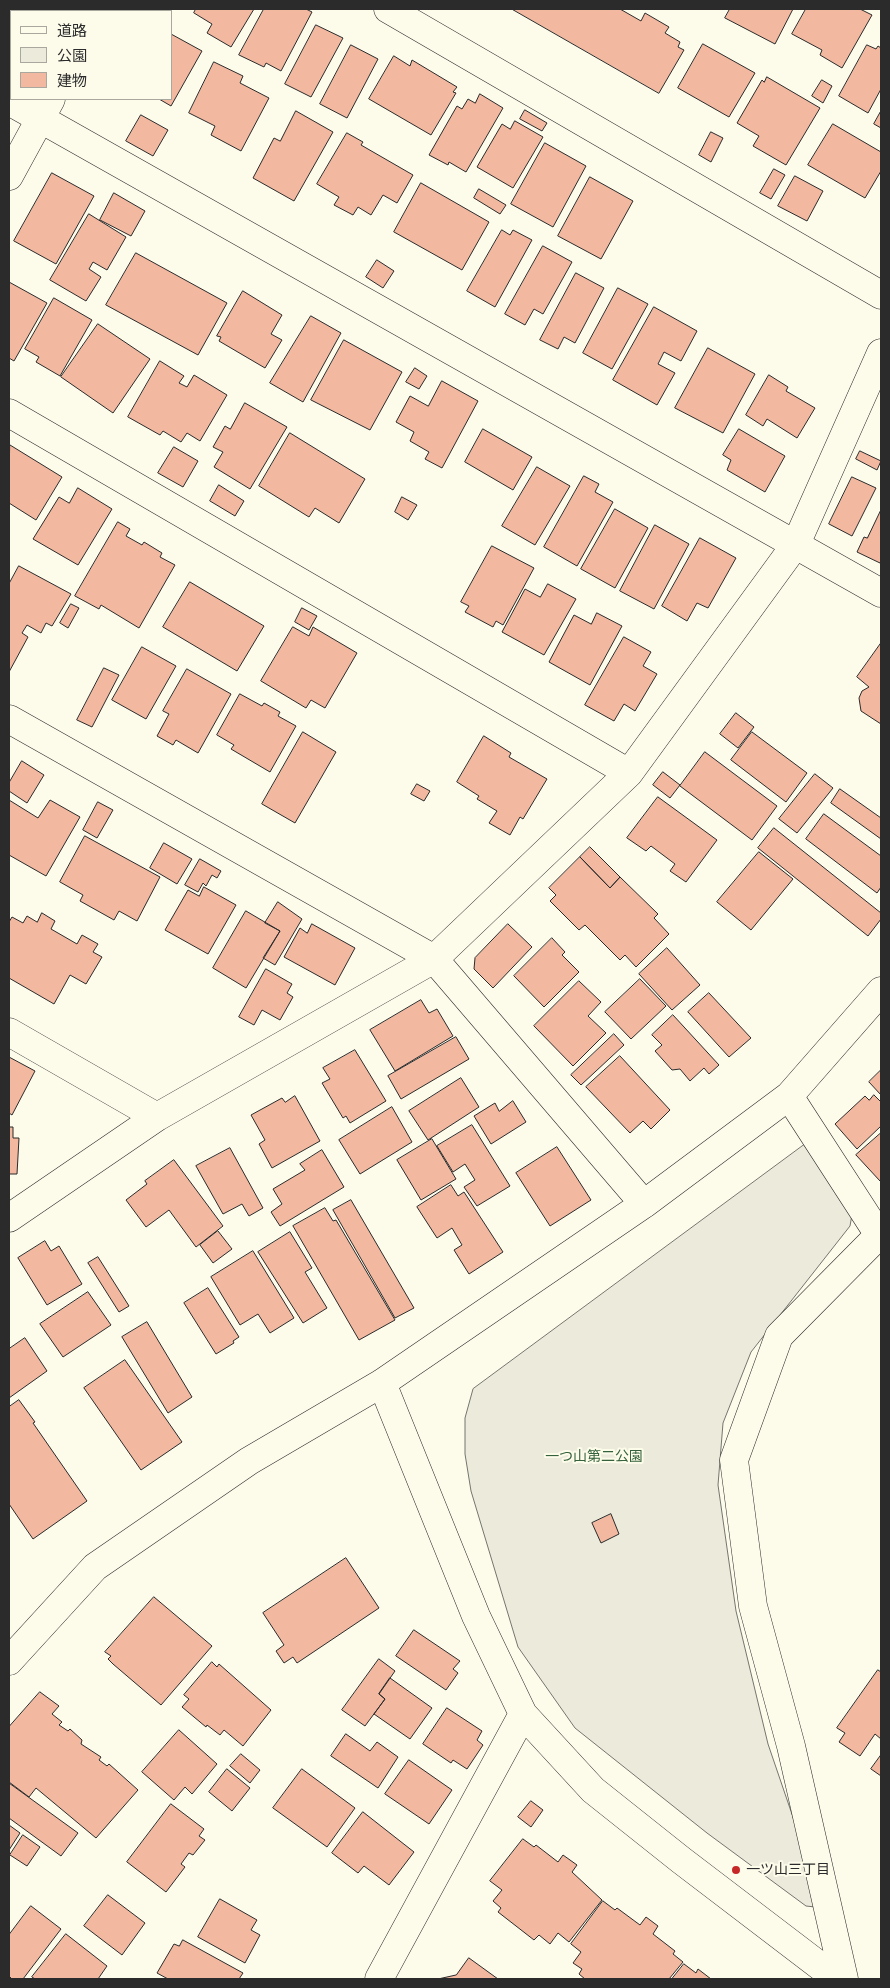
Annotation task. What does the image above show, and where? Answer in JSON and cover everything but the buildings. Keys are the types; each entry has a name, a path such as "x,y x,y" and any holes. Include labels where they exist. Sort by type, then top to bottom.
{"street":[{"path":"388,9 881,294"},
{"path":"9,101 46,109 881,593"},
{"path":"9,176 46,109"},
{"path":"9,1218 157,1117 434,959 629,773 796,544 881,353"},
{"path":"9,413 629,773"},
{"path":"9,719 434,959 644,1204"},
{"path":"9,1661 95,1567 249,1461 382,1383 644,1204 789,1096 881,991"},
{"path":"9,1032 157,1117"},
{"path":"789,1096 880,1235 779,1336 734,1460 753,1606 791,1746 844,1979"},
{"path":"382,1383 476,1616 523,1714 592,1790 680,1860 837,1979"},
{"path":"379,1979 523,1714"}],"green space":[{"name":"一つ山第二公園","path":"804,1145 853,1209 850,1226 751,1352 723,1423 718,1485 736,1611 768,1744 824,1908 806,1906 707,1833 575,1728 518,1647 471,1491 465,1454 465,1418 473,1389"}],"place":[{"name":"一ツ山三丁目","path":"736,1870"}]}
